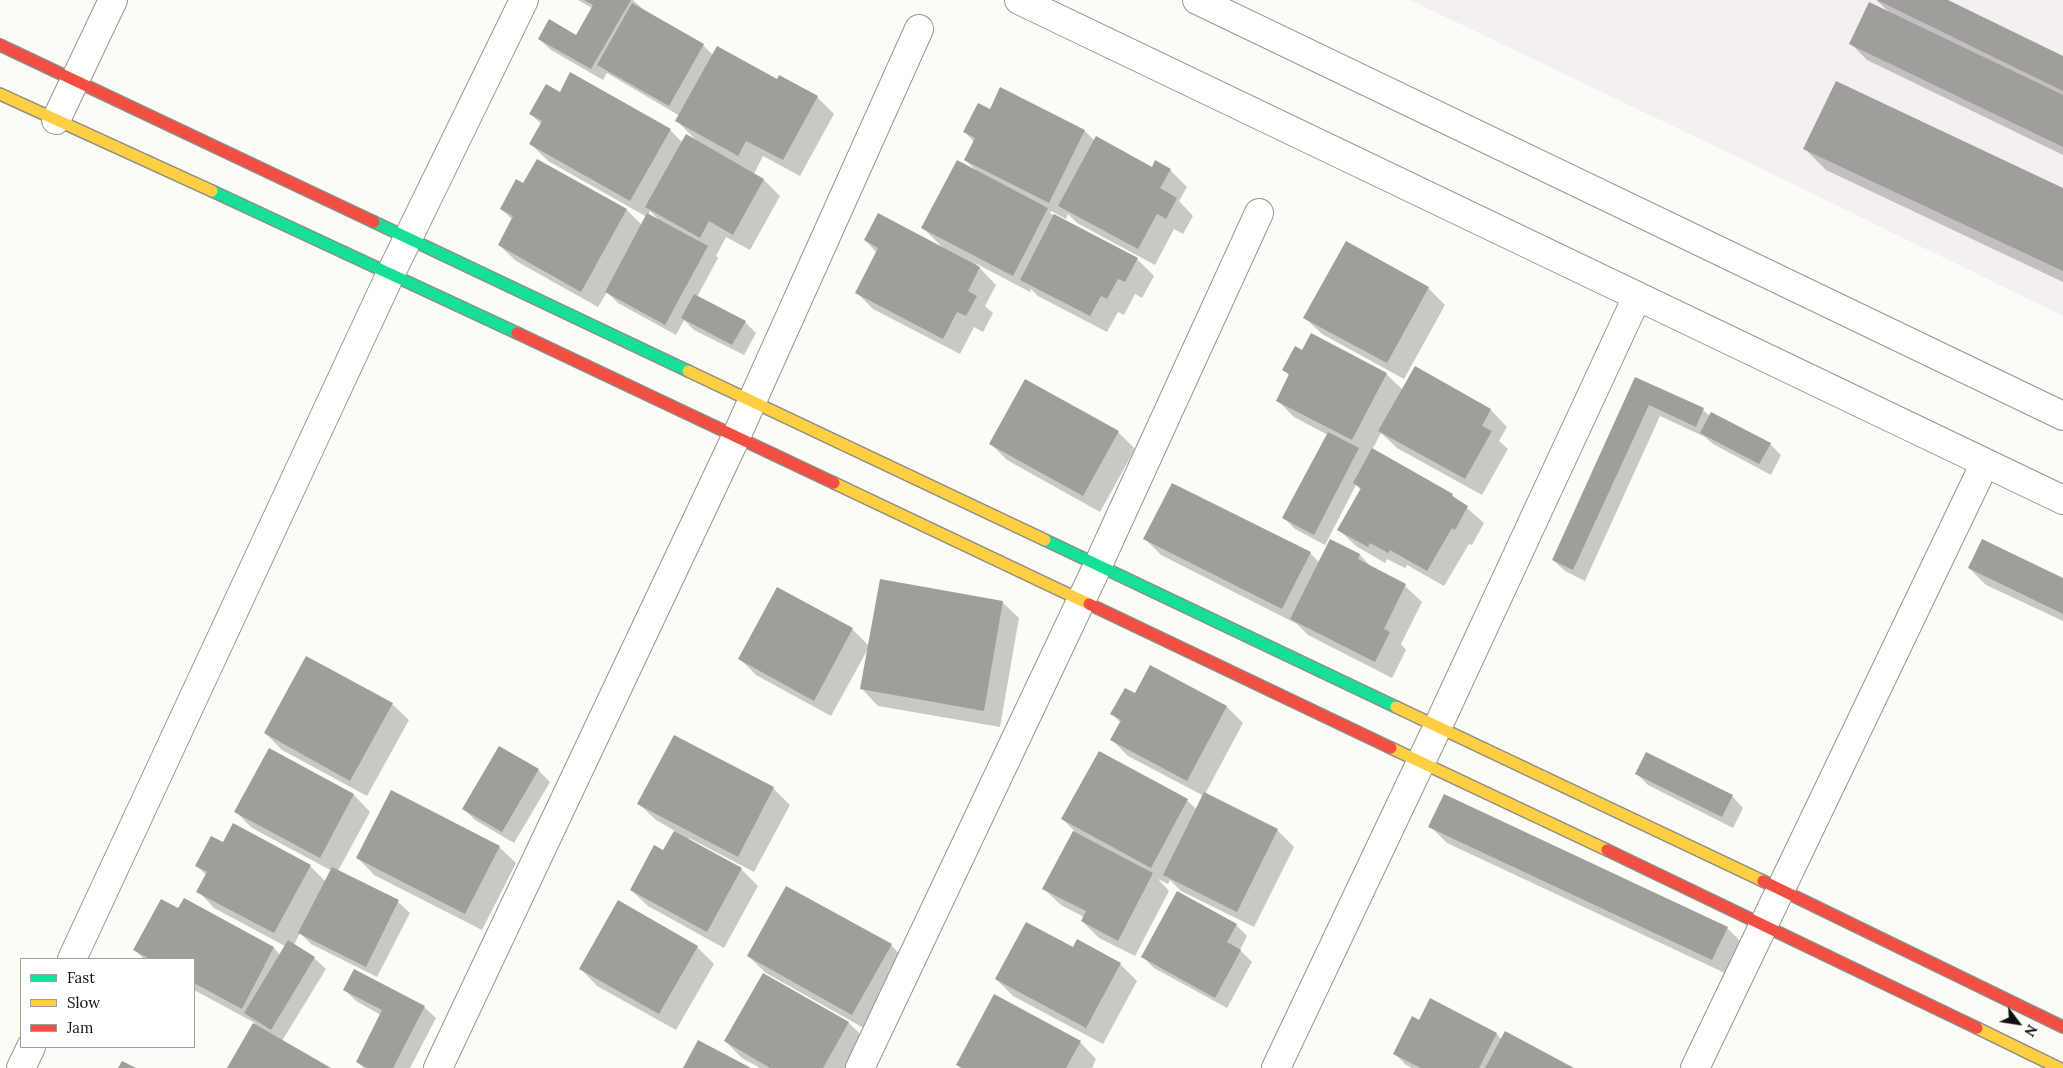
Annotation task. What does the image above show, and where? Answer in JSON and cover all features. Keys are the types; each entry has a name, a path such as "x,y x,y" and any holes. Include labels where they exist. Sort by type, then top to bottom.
{"main road":[{"path":"0,45 1438,726 1780,889 2063,1027"},
{"path":"0,94 392,273 1763,924 2059,1068"}],"street":[{"path":"56,120 113,0"},
{"path":"72,958 408,238 524,0"},
{"path":"1019,0 2063,500"},
{"path":"1196,0 2063,416"},
{"path":"438,1068 736,437 920,29"},
{"path":"860,1068 1098,565 1259,212"},
{"path":"1276,1068 1438,726 1637,296"},
{"path":"1695,1068 1986,463"},
{"path":"21,1068 31,1048"}],"shaded area":[{"path":"1410,0 2063,0 2063,316 1754,165"}],"building":[{"path":"584,0 631,0 591,69 538,39 549,19 576,35 593,5"},
{"path":"1877,0 1948,0 2063,56 2063,91"},
{"path":"1869,2 2063,95 2063,147 1849,44"},
{"path":"632,3 704,44 669,106 597,65"},
{"path":"717,46 777,79 779,75 818,96 783,160 746,141 738,156 675,121"},
{"path":"570,72 671,129 630,201 529,144 542,121 529,114 546,84 560,92"},
{"path":"1836,81 2063,188 2063,271 1803,149"},
{"path":"1000,87 1085,130 1049,203 964,160 975,138 963,132 978,103 990,109"},
{"path":"686,134 764,179 733,235 709,221 700,238 645,207"},
{"path":"1096,136 1152,167 1155,160 1171,169 1160,188 1177,198 1166,219 1157,214 1138,249 1058,206"},
{"path":"537,159 627,209 581,292 498,245 513,216 500,209 516,179 523,183"},
{"path":"957,160 1048,208 1013,276 921,228"},
{"path":"647,213 708,246 665,325 605,292"},
{"path":"878,213 980,267 968,291 977,296 966,316 957,312 943,339 855,293 878,248 864,240"},
{"path":"1054,214 1138,258 1125,282 1118,279 1107,299 1101,296 1090,316 1020,280"},
{"path":"1346,241 1429,287 1387,363 1303,318"},
{"path":"694,294 746,321 732,345 681,318"},
{"path":"1311,333 1387,373 1352,440 1276,401 1289,374 1282,370 1295,346 1302,350"},
{"path":"1415,366 1491,409 1482,426 1492,431 1465,479 1378,431"},
{"path":"1635,377 1704,408 1696,427 1649,405 1573,570 1552,560"},
{"path":"1025,379 1119,431 1083,496 989,444"},
{"path":"1711,412 1771,443 1759,464 1700,433"},
{"path":"1328,432 1359,448 1314,535 1282,518"},
{"path":"1372,448 1453,494 1452,496 1468,506 1455,530 1452,528 1427,571 1390,550 1388,553 1370,543 1368,547 1337,530 1361,488 1353,483"},
{"path":"1172,483 1311,552 1282,609 1143,539"},
{"path":"1330,539 1360,554 1358,559 1406,584 1384,629 1390,632 1375,662 1290,619"},
{"path":"1982,539 2063,578 2063,614 1968,568"},
{"path":"880,579 1003,601 984,711 860,689"},
{"path":"777,587 853,628 814,701 738,659"},
{"path":"306,656 393,703 350,781 264,733"},
{"path":"1150,665 1227,706 1187,781 1110,740 1121,720 1110,714 1125,688 1135,693"},
{"path":"674,735 774,787 738,857 637,804"},
{"path":"499,746 539,769 502,832 462,809"},
{"path":"269,748 354,794 320,858 234,812"},
{"path":"1099,751 1188,799 1151,868 1061,819"},
{"path":"1646,752 1733,795 1722,817 1635,774"},
{"path":"391,790 500,846 465,914 356,858"},
{"path":"1204,792 1278,829 1237,912 1163,875"},
{"path":"1444,794 1728,927 1712,960 1428,827"},
{"path":"233,823 311,865 274,933 196,892 207,872 195,866 211,836 223,842"},
{"path":"674,831 742,868 707,932 630,890 654,845 663,850"},
{"path":"1073,831 1153,873 1118,941 1081,921 1086,911 1042,889"},
{"path":"332,867 399,900 366,967 298,933"},
{"path":"786,886 892,944 852,1015 747,956"},
{"path":"1177,891 1237,924 1227,942 1241,950 1215,998 1141,957"},
{"path":"184,898 274,947 242,1009 195,984 195,958 148,958 133,950 161,899 178,908"},
{"path":"618,900 698,946 659,1014 579,969"},
{"path":"1026,922 1073,947 1077,939 1121,963 1086,1028 995,979"},
{"path":"288,940 315,957 271,1030 244,1013"},
{"path":"354,969 425,1006 393,1068 367,1068 356,1062 382,1010 343,990"},
{"path":"763,973 849,1022 823,1068 770,1068 724,1041"},
{"path":"994,994 1081,1041 1066,1068 962,1068 956,1065"},
{"path":"1430,998 1497,1033 1479,1068 1421,1068 1393,1054 1412,1016 1419,1020"},
{"path":"253,1023 331,1068 227,1068"},
{"path":"1505,1031 1574,1068 1485,1068"},
{"path":"698,1040 751,1068 683,1068"},
{"path":"122,1061 136,1068 118,1068"}],"traffic: fast":[{"path":"212,191 517,333"},
{"path":"374,222 688,371"},
{"path":"1045,540 1396,707"}],"traffic: slow":[{"path":"0,94 212,191"},
{"path":"688,371 1045,540"},
{"path":"834,483 1089,604"},
{"path":"1396,707 1763,881"},
{"path":"1391,748 1607,850"},
{"path":"1977,1028 2059,1068"}],"traffic: jam":[{"path":"0,45 374,222"},
{"path":"517,333 834,483"},
{"path":"1089,604 1391,748"},
{"path":"1607,850 1977,1028"},
{"path":"1763,881 2063,1027"}]}
